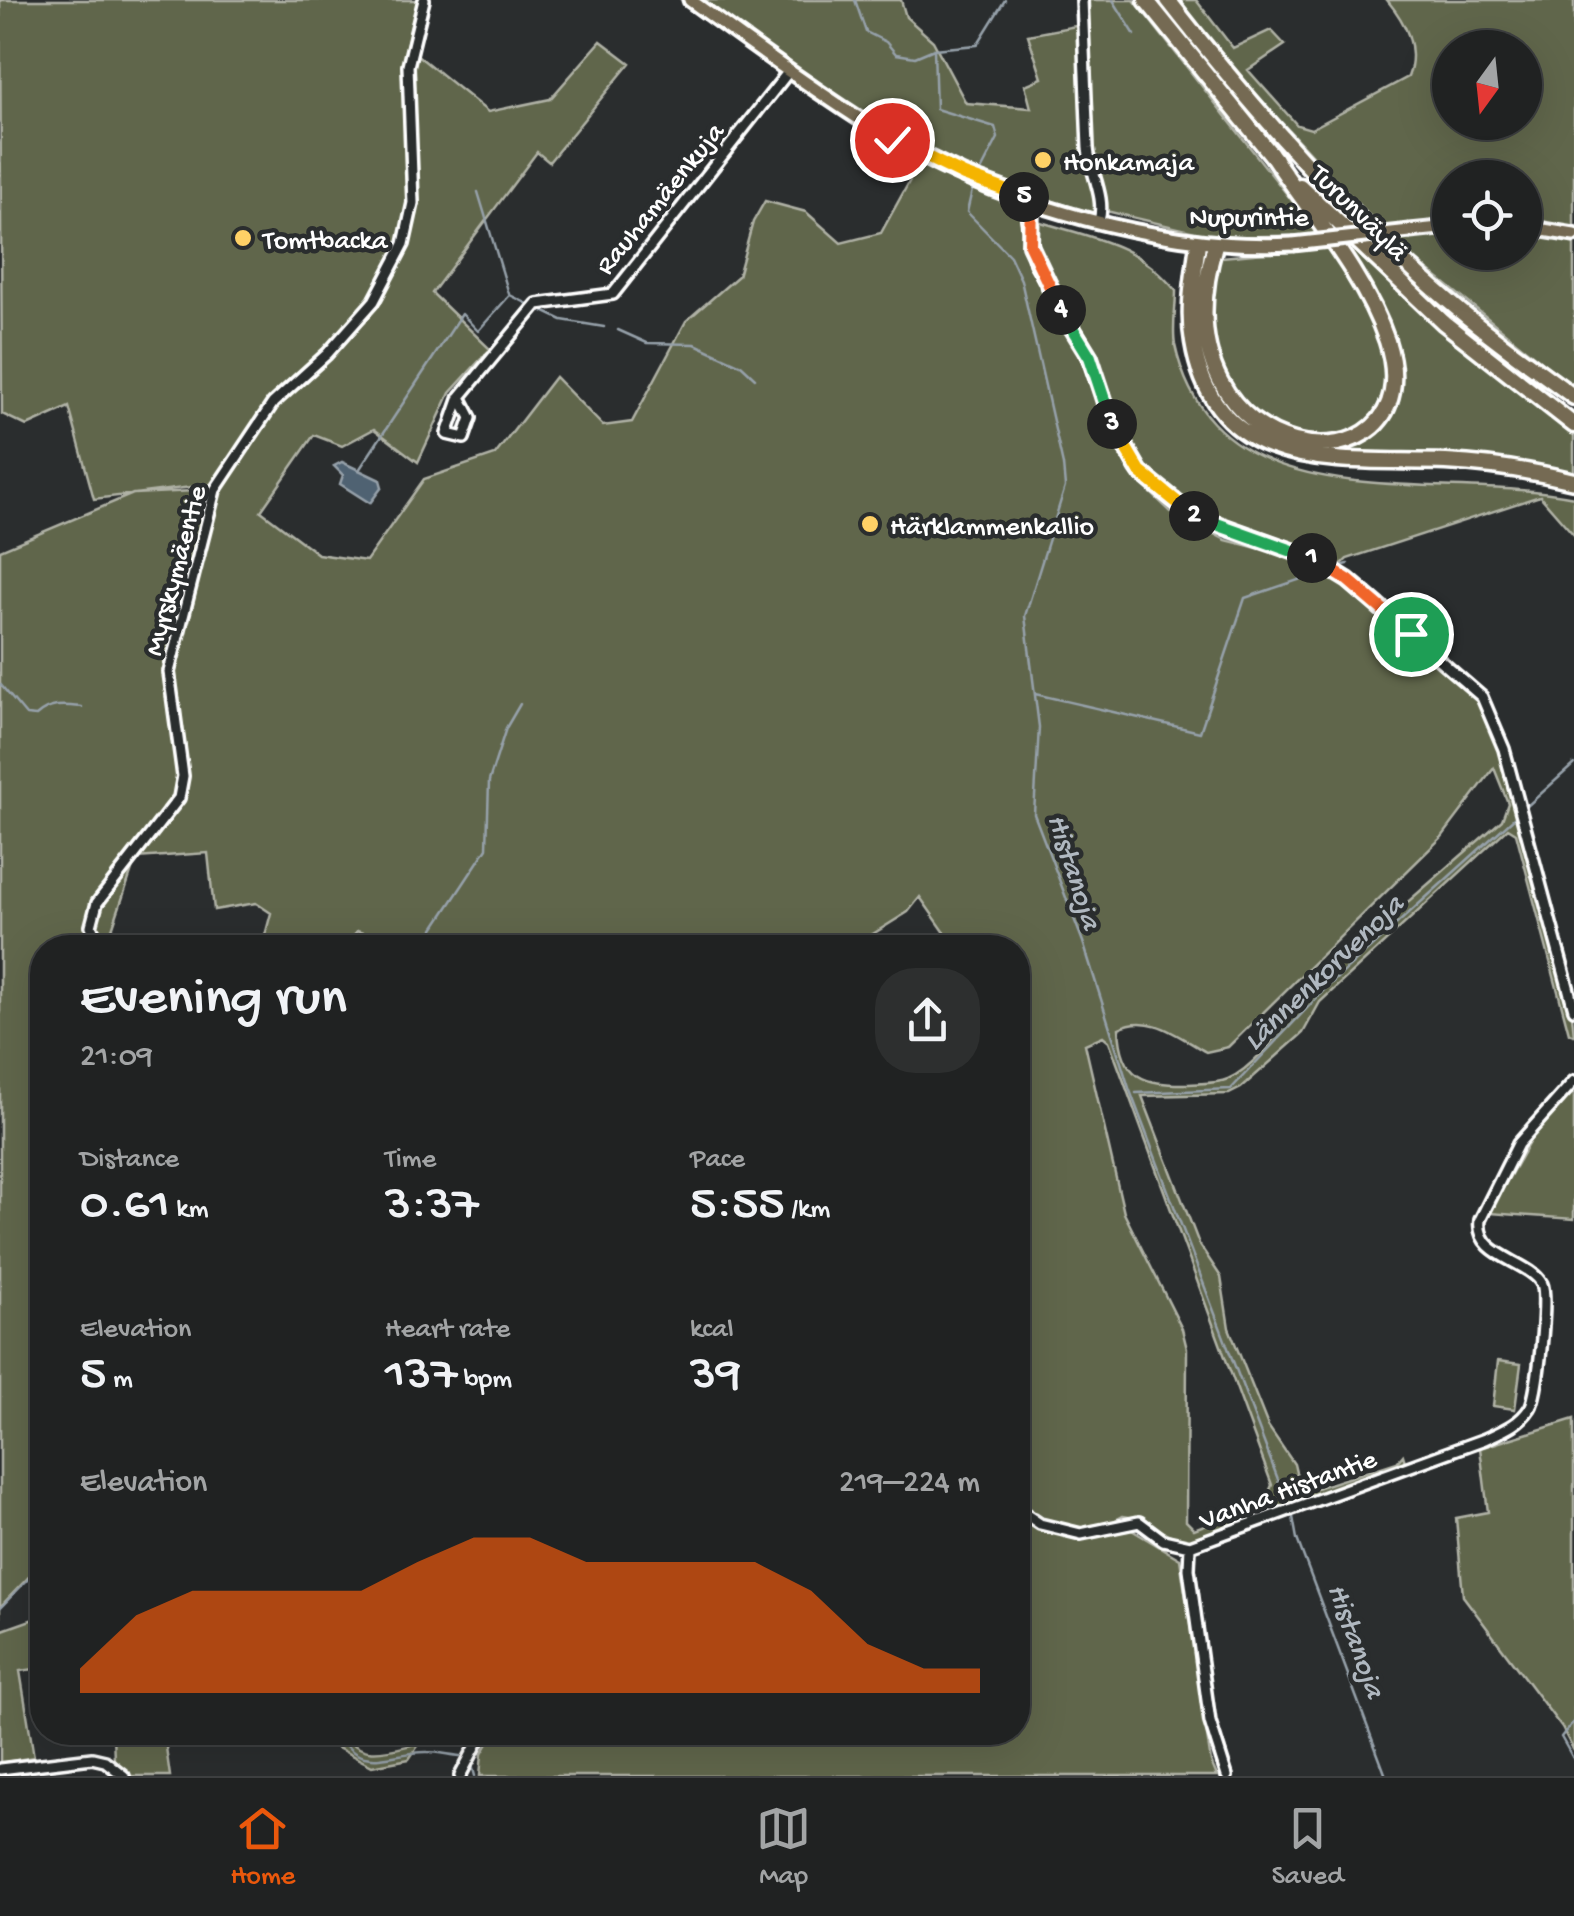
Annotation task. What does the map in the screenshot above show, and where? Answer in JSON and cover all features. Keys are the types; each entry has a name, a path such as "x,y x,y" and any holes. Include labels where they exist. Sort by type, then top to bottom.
{"highway":[{"name":"Turunväylä","path":"1146,0 1270,152 1386,272 1574,425"},
{"name":"Turunväylä","path":"1168,0 1288,146 1347,208 1455,308 1574,397"},
{"path":"1216,244 1207,274 1204,336 1209,360 1230,396 1248,417 1286,440 1325,448 1358,436 1380,415 1391,393 1387,343 1364,294 1270,152"},
{"path":"1198,243 1190,310 1199,367 1220,406 1254,439 1294,457 1324,462 1459,463 1574,480"}],"main road":[{"name":"Nupurintie","path":"690,0 789,71 930,160 1031,200 1198,243 1293,244 1432,229"},
{"path":"1542,229 1574,234"}],"street":[{"name":"Myrskymäentie","path":"96,935 91,926 97,903 180,798 183,776 169,672 217,484 273,403 327,354 374,302 404,244 412,203 408,66 424,0"},
{"path":"1082,0 1088,148 1090,172 1101,199 1099,220"},
{"name":"Rauhamäenkuja","path":"460,397 538,304 612,294 789,71"},
{"path":"1031,200 1028,220 1036,263 1090,357 1115,431 1140,472 1186,513 1304,554 1338,572 1482,698 1504,749 1574,1009"},
{"name":"Vanha Histantie","path":"1030,1517 1040,1524 1081,1534 1140,1522 1163,1540 1190,1546 1462,1447 1518,1422 1532,1405 1544,1288 1536,1278 1496,1251 1479,1228 1518,1144 1574,1081"},
{"path":"1190,1546 1189,1568 1210,1722 1226,1776"},
{"path":"460,1776 476,1745"},
{"path":"0,1769 92,1758 105,1760 124,1776"}],"green space":[{"path":"0,0 418,0 406,46 488,112 550,99 601,41 630,63 549,162 537,152 432,293 490,349 450,393 418,462 374,429 342,446 314,435 261,511 318,554 366,561 424,479 495,455 555,377 603,426 632,422 686,321 738,276 753,222 765,201 806,212 841,243 881,233 920,162 1022,204 1025,251 1050,304 1083,353 1103,418 1130,473 1171,512 1226,540 1305,560 1356,591 1476,695 1491,722 1501,754 1571,1005 1574,1035 1569,1033 1516,833 1508,828 1320,1002 1303,1033 1241,1088 1229,1094 1142,1096 1199,1244 1221,1277 1229,1328 1268,1426 1294,1464 1298,1481 1317,1488 1397,1462 1403,1455 1406,1465 1196,1540 1176,1537 1123,1516 1082,1529 1055,1525 1030,1514 1030,935 947,935 920,897 908,912 871,935 369,935 357,931 354,935 265,935 271,913 256,903 214,910 208,853 136,858 110,935 30,935 30,1576 0,1607 0,550 132,494 94,499 69,407 27,426 2,414","holes":["216,484 214,490 136,494","1494,768 1508,803 1502,820 1323,979 1241,1072 1219,1082 1173,1084 1148,1080 1130,1068 1124,1058 1119,1028 1142,1023 1164,1028 1206,1052 1228,1047 1442,837","1103,1036 1109,1041 1272,1485 1265,1502 1194,1529 1186,1521 1187,1349 1182,1329 1124,1213 1085,1044"]},
{"path":"701,0 901,0 906,17 933,41 966,103 1031,108 1025,85 1042,78 1028,35 1081,25 1088,174 1098,202 1096,214 992,180 924,148 826,89"},
{"path":"1087,0 1134,0 1319,235 1216,237 1106,211 1094,174"},
{"path":"1179,0 1196,0 1233,48 1271,30 1285,45 1248,70 1297,125 1311,129 1408,77 1412,56 1409,36 1387,0 1574,0 1574,227 1542,223 1542,160 1432,160 1432,224 1380,228 1240,78"},
{"path":"1034,220 1094,237 1129,252 1176,291 1175,345 1198,403 1235,442 1283,466 1339,479 1574,497 1574,535 1540,496 1347,559 1339,567 1312,553 1226,523 1172,496 1150,477 1124,439 1092,351 1042,258"},
{"path":"1322,220 1435,326 1574,435 1574,477 1475,460 1343,457 1305,452 1269,442 1238,423 1214,395 1199,353 1194,304 1202,255 1206,259 1200,311 1202,343 1217,387 1244,419 1278,440 1314,450 1349,447 1376,431 1393,403 1395,361 1383,322"},
{"path":"1432,236 1432,270 1542,270 1542,237 1574,242 1574,388 1391,240"},
{"path":"1328,247 1381,335 1388,387 1367,425 1321,445 1270,430 1230,391 1208,324 1216,263 1222,257"},
{"path":"1574,1092 1574,1219 1489,1213 1540,1123"},
{"path":"1498,1361 1521,1364 1515,1409 1493,1406"},
{"path":"1574,1419 1574,1751 1562,1728 1463,1596 1456,1518 1488,1512 1480,1448"},
{"path":"1030,1524 1073,1537 1130,1529 1180,1559 1211,1762 1217,1776 480,1776 487,1745 1030,1745"},
{"path":"30,1620 30,1670 20,1671 34,1757 0,1763 0,1631"},
{"path":"113,1745 166,1745 170,1776 131,1776 114,1760"},
{"path":"355,1745 378,1752 419,1745 409,1759 372,1766 336,1747"}],"water":[{"path":"342,462 380,480 382,487 370,503 340,484 343,475 334,466"}],"waterway":[{"name":"Histanoja","path":"855,0 866,32 886,42 896,54 915,57 934,49 936,109 995,127 998,138 980,173"},
{"path":"934,49 977,45 1005,0"},
{"path":"1113,0 1135,35"},
{"name":"Histanoja","path":"973,186 967,212 1010,256 1021,280 1063,465 1065,487 1025,616 1039,727 1034,814 1083,942 1129,1088 1287,1503"},
{"path":"478,192 509,294"},
{"path":"359,470 462,314 478,331 510,295 528,304"},
{"path":"541,310 562,320 604,327"},
{"path":"618,330 647,343 695,344 741,365 755,378"},
{"path":"1341,566 1348,564"},
{"path":"1035,694 1200,732 1245,598 1325,571"},
{"path":"0,684 26,715 36,716 58,706 82,707"},
{"path":"430,935 487,848 489,781 506,728 520,704"},
{"name":"Lännenkorvenoja","path":"1526,807 1574,764"},
{"name":"Lännenkorvenoja","path":"1136,1093 1231,1089 1326,988 1515,817"},
{"name":"Histanoja","path":"1293,1517 1297,1539 1386,1776"},
{"path":"0,1608 30,1577"},
{"path":"1574,1721 1561,1737 1574,1760"},
{"path":"346,1745 366,1757 428,1752 460,1756"},
{"path":"472,1765 475,1776"}],"place":[{"name":"Honkamaja","path":"1043,160"},
{"name":"Tomtbacka","path":"243,238"},
{"name":"Härklammenkallio","path":"870,524"}],"route":[{"path":"892,140 964,175 1031,200 1030,245 1042,277 1090,357 1109,416 1126,452 1155,488 1186,513 1212,525 1321,561 1411,634"}]}
